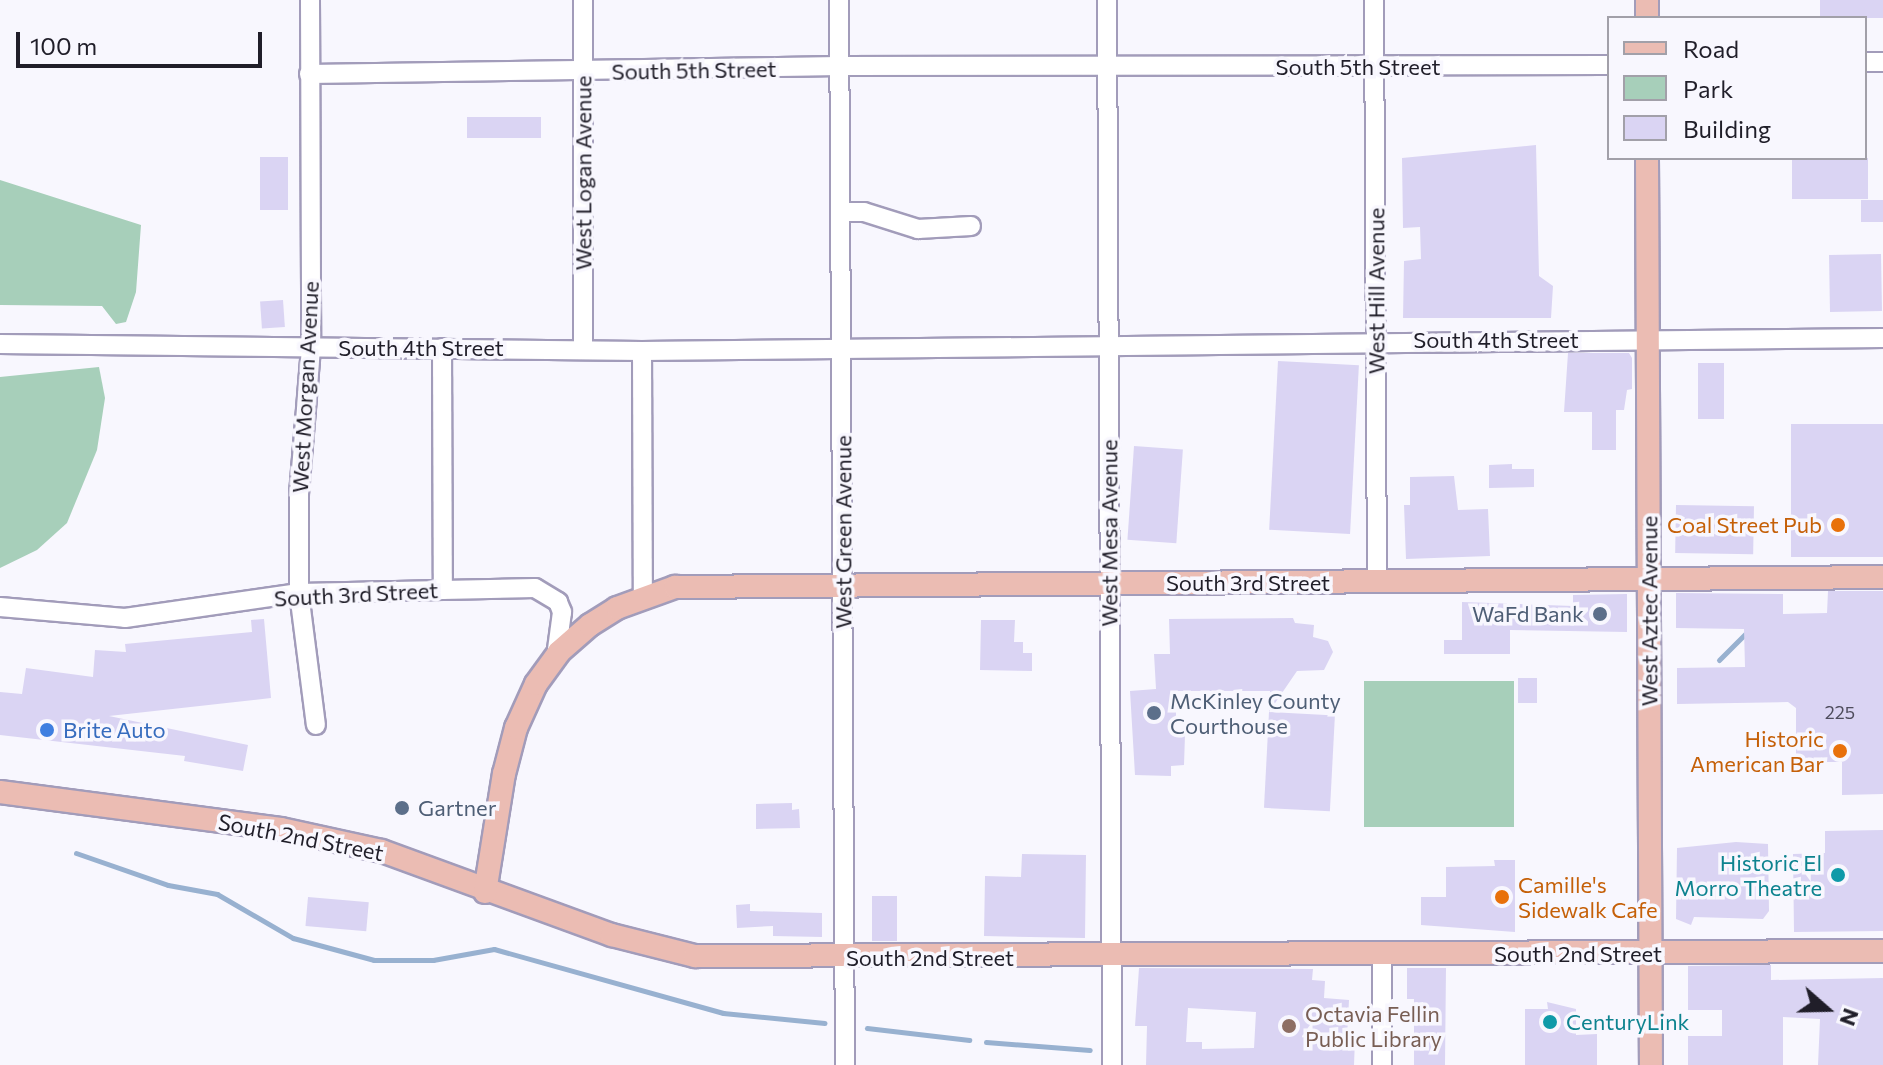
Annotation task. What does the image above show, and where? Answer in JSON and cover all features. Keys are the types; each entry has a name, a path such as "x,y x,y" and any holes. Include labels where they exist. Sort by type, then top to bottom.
{"main road":[{"name":"West Aztec Avenue","path":"1647,160 1651,1065"},
{"name":"South 3rd Street","path":"556,657 617,608 675,587 1883,577"},
{"path":"485,892 516,728 556,657"},
{"name":"South 2nd Street","path":"0,792 281,829 382,851 485,892 612,935 695,956 845,959 1883,951"}],"street":[{"name":"West Morgan Avenue","path":"310,0 311,348 299,495 299,593 316,725"},
{"name":"West Logan Avenue","path":"583,0 583,347"},
{"name":"West Green Avenue","path":"839,0 845,1065"},
{"name":"West Mesa Avenue","path":"1107,0 1112,1065"},
{"name":"West Hill Avenue","path":"1374,0 1377,583"},
{"name":"South 5th Street","path":"1107,69 1607,65"},
{"name":"South 5th Street","path":"309,74 839,66"},
{"path":"839,66 1107,69"},
{"path":"842,212 864,212 918,229 971,226"},
{"name":"South 4th Street","path":"1109,343 1883,338"},
{"path":"843,345 1109,343"},
{"name":"South 4th Street","path":"0,344 583,347 642,351 843,345"},
{"path":"442,348 443,590"},
{"path":"642,351 643,597"},
{"name":"South 3rd Street","path":"0,607 125,618 299,593 535,588 550,594 562,612 556,657"},
{"path":"1382,955 1382,1065"}],"green space":[{"path":"0,180 141,225 136,292 126,322 116,324 102,306 0,305"},
{"path":"99,367 105,398 97,450 67,523 37,550 0,568 0,377"},
{"path":"1364,681 1514,681 1514,827 1364,827"}],"building":[{"path":"1820,0 1883,0 1883,18 1820,16"},
{"path":"467,117 541,117 541,138 467,138"},
{"path":"1536,145 1539,276 1553,286 1551,318 1403,318 1404,261 1421,259 1420,227 1403,228 1402,158"},
{"path":"260,157 288,157 288,210 260,210"},
{"path":"1868,158 1868,199 1792,199 1792,160"},
{"path":"1861,200 1883,200 1883,222 1861,222"},
{"path":"1881,254 1882,311 1830,312 1829,255"},
{"path":"283,300 285,327 262,329 260,302"},
{"path":"1568,353 1629,353 1632,358 1632,389 1627,390 1624,410 1616,410 1616,450 1592,450 1592,412 1564,412"},
{"path":"1278,361 1359,365 1350,534 1269,530"},
{"path":"1698,363 1724,363 1724,419 1698,419"},
{"path":"1791,424 1883,424 1883,557 1791,557"},
{"path":"1134,446 1183,449 1176,543 1127,540"},
{"path":"1512,464 1512,469 1534,469 1534,487 1489,488 1489,465"},
{"path":"1454,476 1458,510 1488,509 1490,556 1406,559 1404,505 1410,505 1410,477"},
{"path":"1676,505 1754,506 1753,554 1675,553"},
{"path":"1828,591 1883,591 1883,794 1842,795 1842,762 1796,762 1796,708 1788,702 1677,704 1677,668 1745,667 1744,629 1676,628 1676,593 1783,594 1783,614 1827,613"},
{"path":"1627,594 1627,632 1510,630 1510,654 1444,654 1444,640 1462,640 1462,602 1573,606 1573,595"},
{"name":"McKinley County Courthouse","path":"1293,618 1295,623 1314,625 1313,637 1328,641 1333,652 1324,670 1297,671 1269,712 1270,691 1176,691 1176,735 1185,735 1184,765 1171,766 1171,776 1135,775 1130,691 1156,689 1154,654 1170,654 1169,619"},
{"path":"264,619 271,698 109,716 248,745 243,771 184,761 185,756 0,735 0,692 22,694 26,668 93,677 95,650 126,652 125,644 252,632 251,620"},
{"path":"981,620 1015,620 1014,642 1023,642 1023,653 1032,653 1032,671 980,670"},
{"path":"1518,678 1537,678 1537,703 1518,703"},
{"name":"McKinley County Courthouse","path":"1269,712 1335,715 1330,811 1264,808"},
{"path":"792,803 792,810 799,809 800,828 756,829 756,804"},
{"path":"1883,830 1883,931 1794,932 1793,854 1825,853 1825,831"},
{"path":"1736,842 1768,844 1769,911 1763,919 1694,917 1691,925 1676,919 1677,848"},
{"path":"1022,854 1086,855 1085,938 984,936 985,876 1021,877"},
{"path":"1494,860 1515,860 1515,932 1421,925 1421,897 1446,897 1446,867 1495,866"},
{"path":"872,896 897,896 897,941 872,941"},
{"path":"308,897 369,902 366,931 305,926"},
{"path":"750,904 750,911 822,913 822,937 773,936 773,926 737,928 736,905"},
{"path":"1771,965 1771,980 1883,978 1883,1065 1818,1065 1820,1019 1783,1017 1783,1065 1688,1065 1688,1036 1722,1036 1722,1010 1688,1010 1688,966"},
{"path":"1139,968 1313,969 1312,980 1325,981 1324,998 1349,1000 1347,1039 1355,1039 1354,1065 1146,1065 1147,1026 1135,1026","holes":["1188,1008 1256,1012 1254,1048 1202,1049 1202,1042 1186,1042"]},
{"path":"1407,968 1446,968 1445,1065 1414,1065 1414,999 1407,999"},
{"name":"CenturyLink","path":"1547,1002 1576,1009 1576,1035 1597,1034 1597,1065 1525,1065 1525,1009 1548,1009"}],"waterway":[{"path":"1719,660 1747,632"},
{"path":"76,853 168,885 217,894 293,938 374,960 433,960 494,949 723,1013 825,1023"},
{"path":"867,1028 969,1040"},
{"path":"986,1042 1090,1050"}],"place":[{"name":"Coal Street Pub","path":"1838,525"},
{"name":"WaFd Bank","path":"1600,614"},
{"name":"McKinley County Courthouse","path":"1154,713"},
{"name":"Brite Auto","path":"47,730"},
{"name":"Historic American Bar","path":"1840,751"},
{"name":"Gartner","path":"402,808"},
{"name":"Historic El Morro Theatre","path":"1838,875"},
{"name":"Camille's Sidewalk Cafe","path":"1502,897"},
{"name":"CenturyLink","path":"1550,1022"},
{"name":"Octavia Fellin Public Library","path":"1289,1026"}]}
